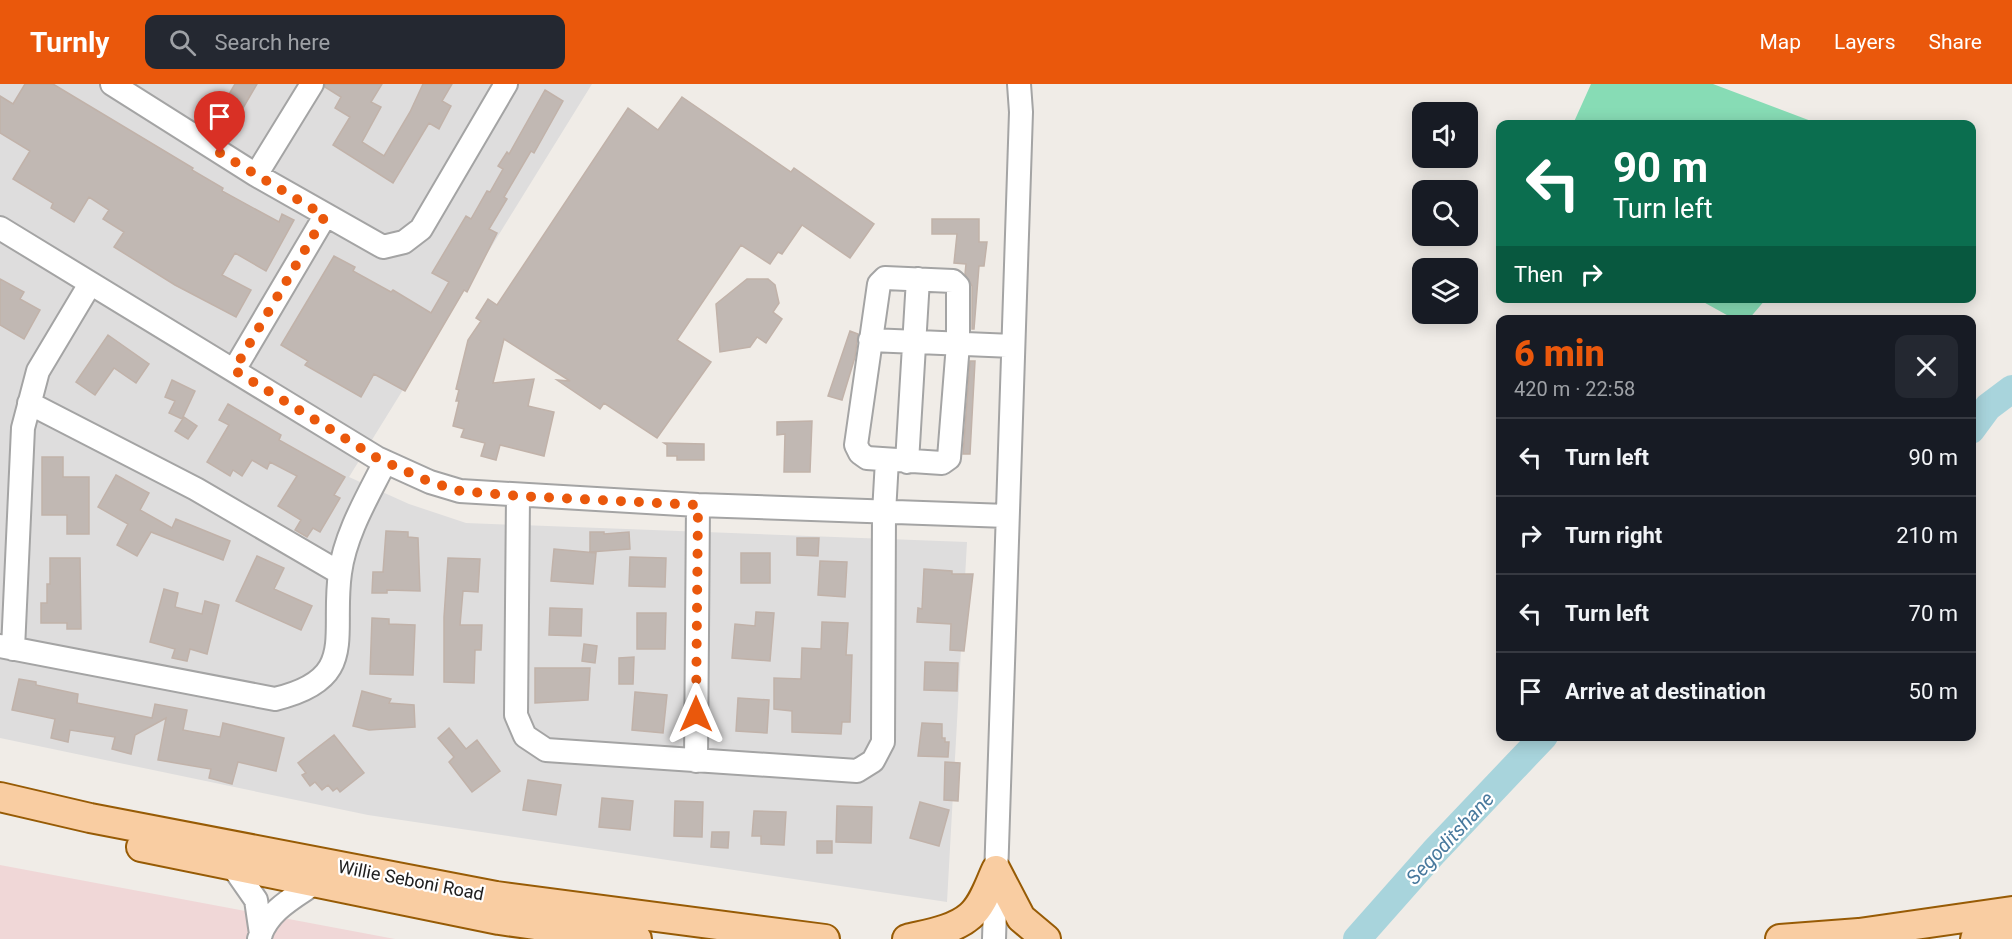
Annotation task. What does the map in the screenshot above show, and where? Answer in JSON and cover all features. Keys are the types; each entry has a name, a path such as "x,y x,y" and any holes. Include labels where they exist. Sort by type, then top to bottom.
{"main road":[{"name":"Willie Seboni Road","path":"0,797 90,818 496,896 825,939"},
{"name":"Willie Seboni Road","path":"0,818 499,920 637,939"},
{"path":"907,939 951,926 970,916 982,899 996,870"},
{"path":"996,870 1021,918 1046,939"},
{"path":"1780,939 1859,933 2012,911"},
{"path":"1975,939 2012,934"}],"street":[{"path":"113,84 256,175 383,247 404,242 421,229 506,84"},
{"path":"256,175 312,84"},
{"path":"994,939 1021,112 1019,84"},
{"path":"234,370 325,216"},
{"path":"0,228 385,462 430,482 460,491 698,505 1007,516"},
{"path":"518,496 516,715 525,736 546,750 857,771 873,761 883,742 884,513 897,461 914,342 918,279"},
{"path":"918,279 956,282 958,286 958,344 949,458 935,465 867,458 860,453 856,445 870,340 881,280 918,279"},
{"path":"90,284 38,370 23,428 6,647 275,699 302,692 329,672 339,643 339,573 345,548 385,462"},
{"path":"870,340 1013,346"},
{"path":"29,403 196,489 339,573"},
{"path":"696,761 698,505"},
{"path":"232,867 256,900 260,937"},
{"path":"260,937 280,906 315,883"}],"shaded area":[{"path":"0,84 592,84 349,477 409,504 466,523 967,542 947,902 368,815 0,738"},
{"path":"0,865 395,939 0,939"}],"green space":[{"path":"1591,84 1713,84 1808,120 1575,120"},
{"path":"1705,303 1763,303 1752,315 1727,315"}],"building":[{"path":"25,84 53,84 193,168 192,170 223,188 222,191 279,222 282,214 294,220 266,271 235,253 222,275 251,290 236,317 175,285 114,247 124,232 103,219 109,210 89,197 74,222 51,208 53,203 13,179 30,151 0,133 0,96 13,104"},
{"path":"235,84 257,84 229,132 201,115 214,95 225,101"},
{"path":"325,84 382,84 371,102 381,107 362,142 384,156 410,112 423,84 452,84 442,101 451,106 439,129 429,123 393,183 333,145 350,117 335,108 341,97 325,87"},
{"path":"545,90 563,101 534,153 531,151 504,197 507,199 489,229 497,233 467,292 464,290 405,391 374,374 361,397 305,365 308,361 281,345 334,256 355,267 353,271 391,292 393,290 431,313 449,282 432,273 466,216 471,219 487,191 490,192 503,169 498,166 507,152 509,154"},
{"path":"682,97 791,172 794,168 874,224 850,258 802,225 782,254 778,252 770,264 741,245 677,340 711,362 657,438 604,403 600,409 557,380 570,381 504,339 493,383 534,379 528,406 554,412 544,456 500,445 496,460 481,456 485,443 461,437 464,429 453,426 459,401 456,401 459,390 456,389 468,340 481,321 476,318 488,299 497,305 628,108 658,130"},
{"path":"932,219 979,219 979,242 987,242 984,266 979,266 974,329 972,329 972,286 965,274 966,264 954,263 957,234 932,234"},
{"path":"0,279 24,292 20,299 40,310 24,339 0,325"},
{"path":"747,279 768,279 775,285 779,303 773,312 782,319 766,343 757,337 750,347 720,352 716,304"},
{"path":"850,331 858,334 855,357 842,400 828,396"},
{"path":"108,335 149,364 136,383 114,368 95,395 76,382"},
{"path":"970,361 975,361 970,454 963,454"},
{"path":"172,380 195,391 182,419 169,413 175,401 165,397"},
{"path":"228,404 281,435 279,440 345,477 334,495 340,498 320,532 313,528 307,537 295,530 301,520 278,506 297,476 270,462 267,469 252,460 242,476 233,470 230,476 207,462 229,425 219,420"},
{"path":"184,417 197,426 188,439 175,431"},
{"path":"812,421 810,472 784,472 785,434 777,435 777,422"},
{"path":"664,443 704,444 704,460 677,460 677,456 667,456 667,445"},
{"path":"42,457 63,457 63,477 89,477 89,534 67,534 67,515 42,515"},
{"path":"116,475 149,493 140,510 172,528 176,519 230,541 223,560 151,532 137,556 117,545 128,524 98,507"},
{"path":"386,531 408,532 408,537 418,538 420,591 387,590 387,593 372,593 373,572 383,572"},
{"path":"590,532 604,532 604,534 629,532 630,549 590,552"},
{"path":"797,538 819,538 818,556 797,555"},
{"path":"554,549 596,553 593,584 551,581"},
{"path":"741,553 770,553 770,583 741,583"},
{"path":"257,556 284,568 274,589 312,606 301,630 236,601"},
{"path":"630,557 666,558 665,587 629,586"},
{"path":"50,558 80,558 81,629 67,629 67,623 41,623 41,603 47,603 47,584 50,584"},
{"path":"448,558 480,559 478,592 463,591 460,625 482,625 481,650 475,650 474,683 444,682 444,617"},
{"path":"820,561 847,562 845,597 818,595"},
{"path":"924,569 952,571 952,574 973,574 964,651 950,650 951,624 917,622 918,608 922,609"},
{"path":"164,589 178,593 175,607 202,614 205,601 219,605 207,654 190,649 187,661 172,658 175,649 150,642"},
{"path":"550,608 582,609 581,636 549,635"},
{"path":"756,612 774,613 770,661 732,658 735,624 755,626"},
{"path":"637,613 666,613 665,649 637,649"},
{"path":"372,618 389,619 389,624 415,625 413,675 370,674"},
{"path":"822,622 848,623 846,655 852,655 850,722 842,722 841,734 792,732 792,711 774,709 774,678 801,679 802,648 821,649"},
{"path":"584,644 597,646 595,663 582,661"},
{"path":"634,657 633,684 619,684 619,658"},
{"path":"925,662 958,663 957,691 924,690"},
{"path":"535,668 590,668 588,700 535,703"},
{"path":"19,679 78,694 77,703 152,718 155,704 187,710 183,730 220,737 223,723 284,738 276,771 238,762 232,784 209,778 211,769 158,760 166,718 135,735 131,754 112,749 115,737 70,730 68,742 51,738 55,719 12,710"},
{"path":"362,691 391,699 389,703 414,705 415,727 369,730 353,726"},
{"path":"635,692 667,695 663,733 632,730"},
{"path":"738,698 769,700 767,733 736,731"},
{"path":"922,723 942,724 942,738 945,738 945,742 949,742 948,757 918,756"},
{"path":"449,728 466,749 477,740 500,771 472,792 449,762 454,757 438,738"},
{"path":"334,735 364,773 340,792 337,788 333,791 328,785 322,790 315,782 310,786 302,775 306,773 298,763"},
{"path":"945,762 960,763 958,801 944,800"},
{"path":"528,780 561,785 556,815 523,810"},
{"path":"602,798 633,801 630,830 599,827"},
{"path":"675,801 703,802 702,837 674,836"},
{"path":"920,802 949,810 939,846 910,838"},
{"path":"837,806 872,807 871,843 836,842"},
{"path":"754,811 786,812 784,845 761,844 761,836 752,836"},
{"path":"712,832 729,832 728,848 711,847"},
{"path":"817,841 832,841 832,853 817,853"}],"waterway":[{"name":"Segoditshane","path":"1976,423 1988,407 2012,389"},
{"name":"Segoditshane","path":"1357,939 1434,852 1539,741"}],"route":[{"path":"220,153 325,216 234,370 377,458 430,482 460,491 698,505 696,714"}]}
